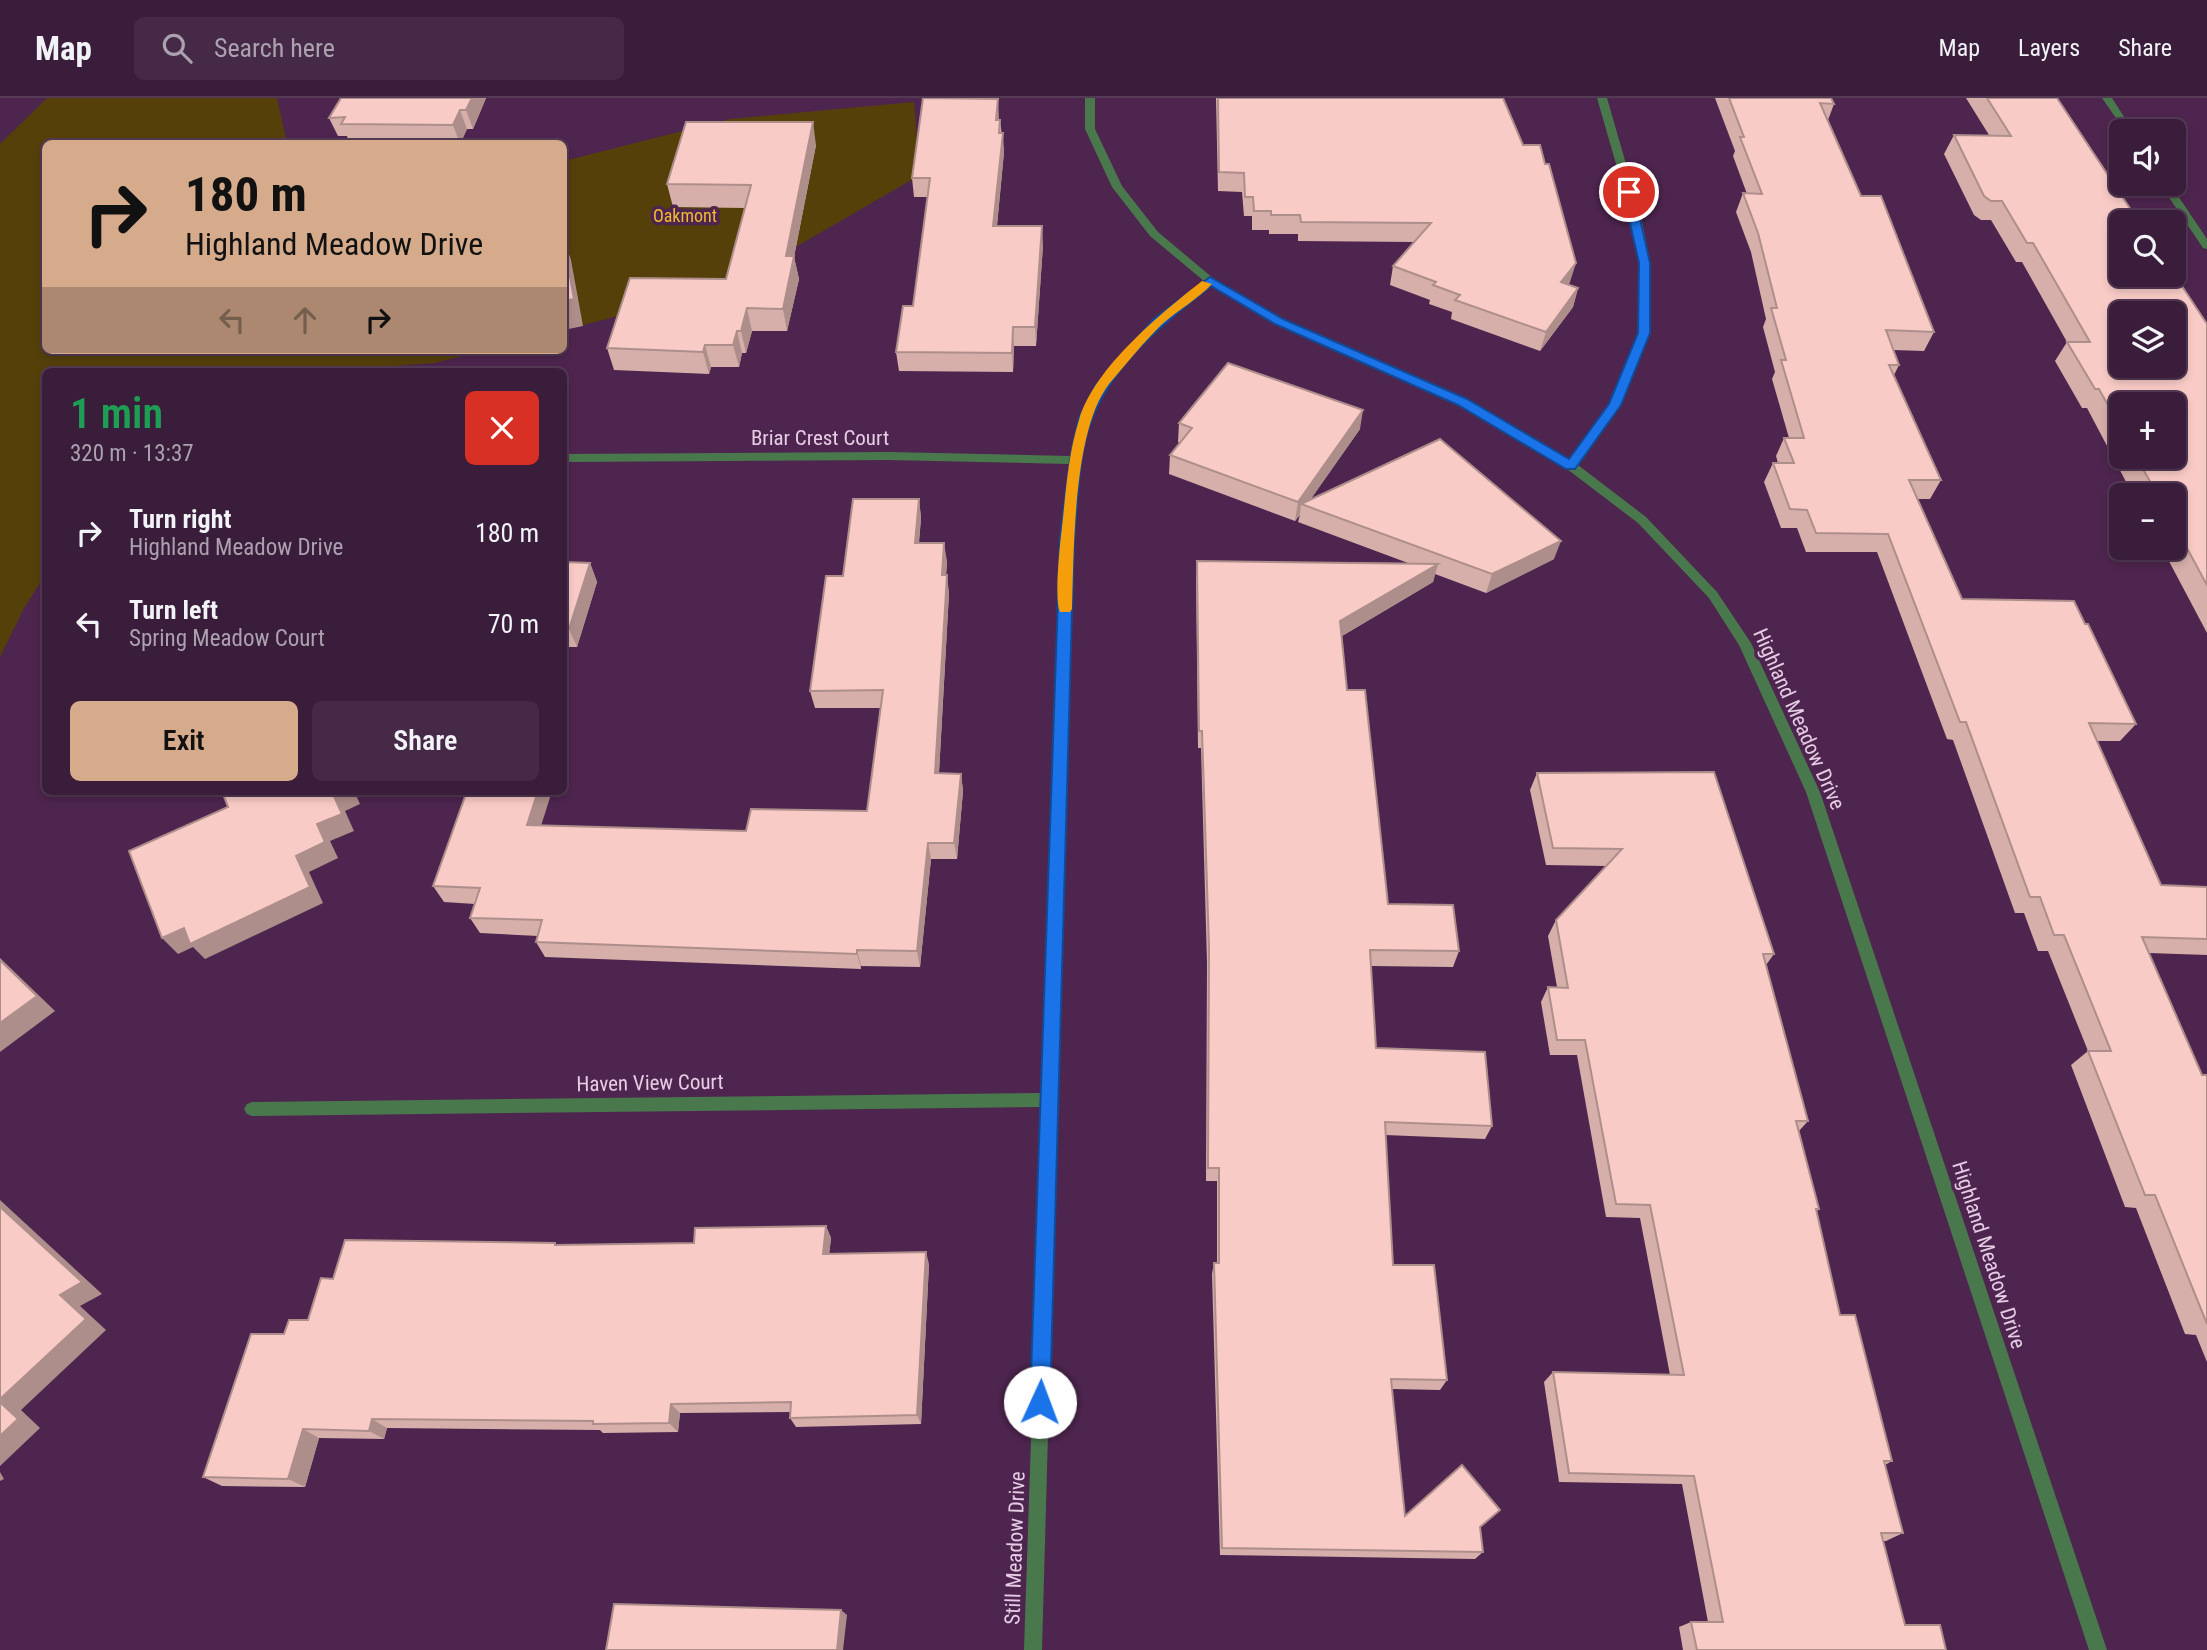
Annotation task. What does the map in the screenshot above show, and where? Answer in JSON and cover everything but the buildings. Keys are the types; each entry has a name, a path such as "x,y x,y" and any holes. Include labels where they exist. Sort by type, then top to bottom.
{"street":[{"name":"Highland Meadow Drive","path":"1090,98 1090,129 1117,187 1154,234 1210,281 1279,322 1462,402 1571,466 1642,520 1713,595 1745,643 1813,792 2098,1650"},
{"path":"1571,466 1615,405 1644,333 1645,263 1636,216 1602,98"},
{"path":"2107,98 2121,119"},
{"path":"2173,196 2207,246"},
{"name":"Still Meadow Drive","path":"1033,1650 1067,539 1077,460 1085,418 1102,385 1158,322 1210,281"},
{"name":"Briar Crest Court","path":"567,458 888,456 1077,460"},
{"name":"Haven View Court","path":"252,1109 1048,1100"}],"green space":[{"path":"47,98 277,98 286,140 42,140 42,354 470,354 435,363 364,368 42,368 42,580 24,608 0,657 0,144"},
{"name":"Oakmont","path":"914,102 920,175 723,289 567,329 567,160 730,119"}],"slow traffic":[{"path":"1065,609 1067,539 1085,418 1102,385 1158,322 1206,284"}],"route":[{"path":"1040,1402 1067,539 1085,418 1102,385 1158,322 1210,281 1279,322 1462,402 1571,466 1615,405 1644,333 1645,263 1629,192"}]}
